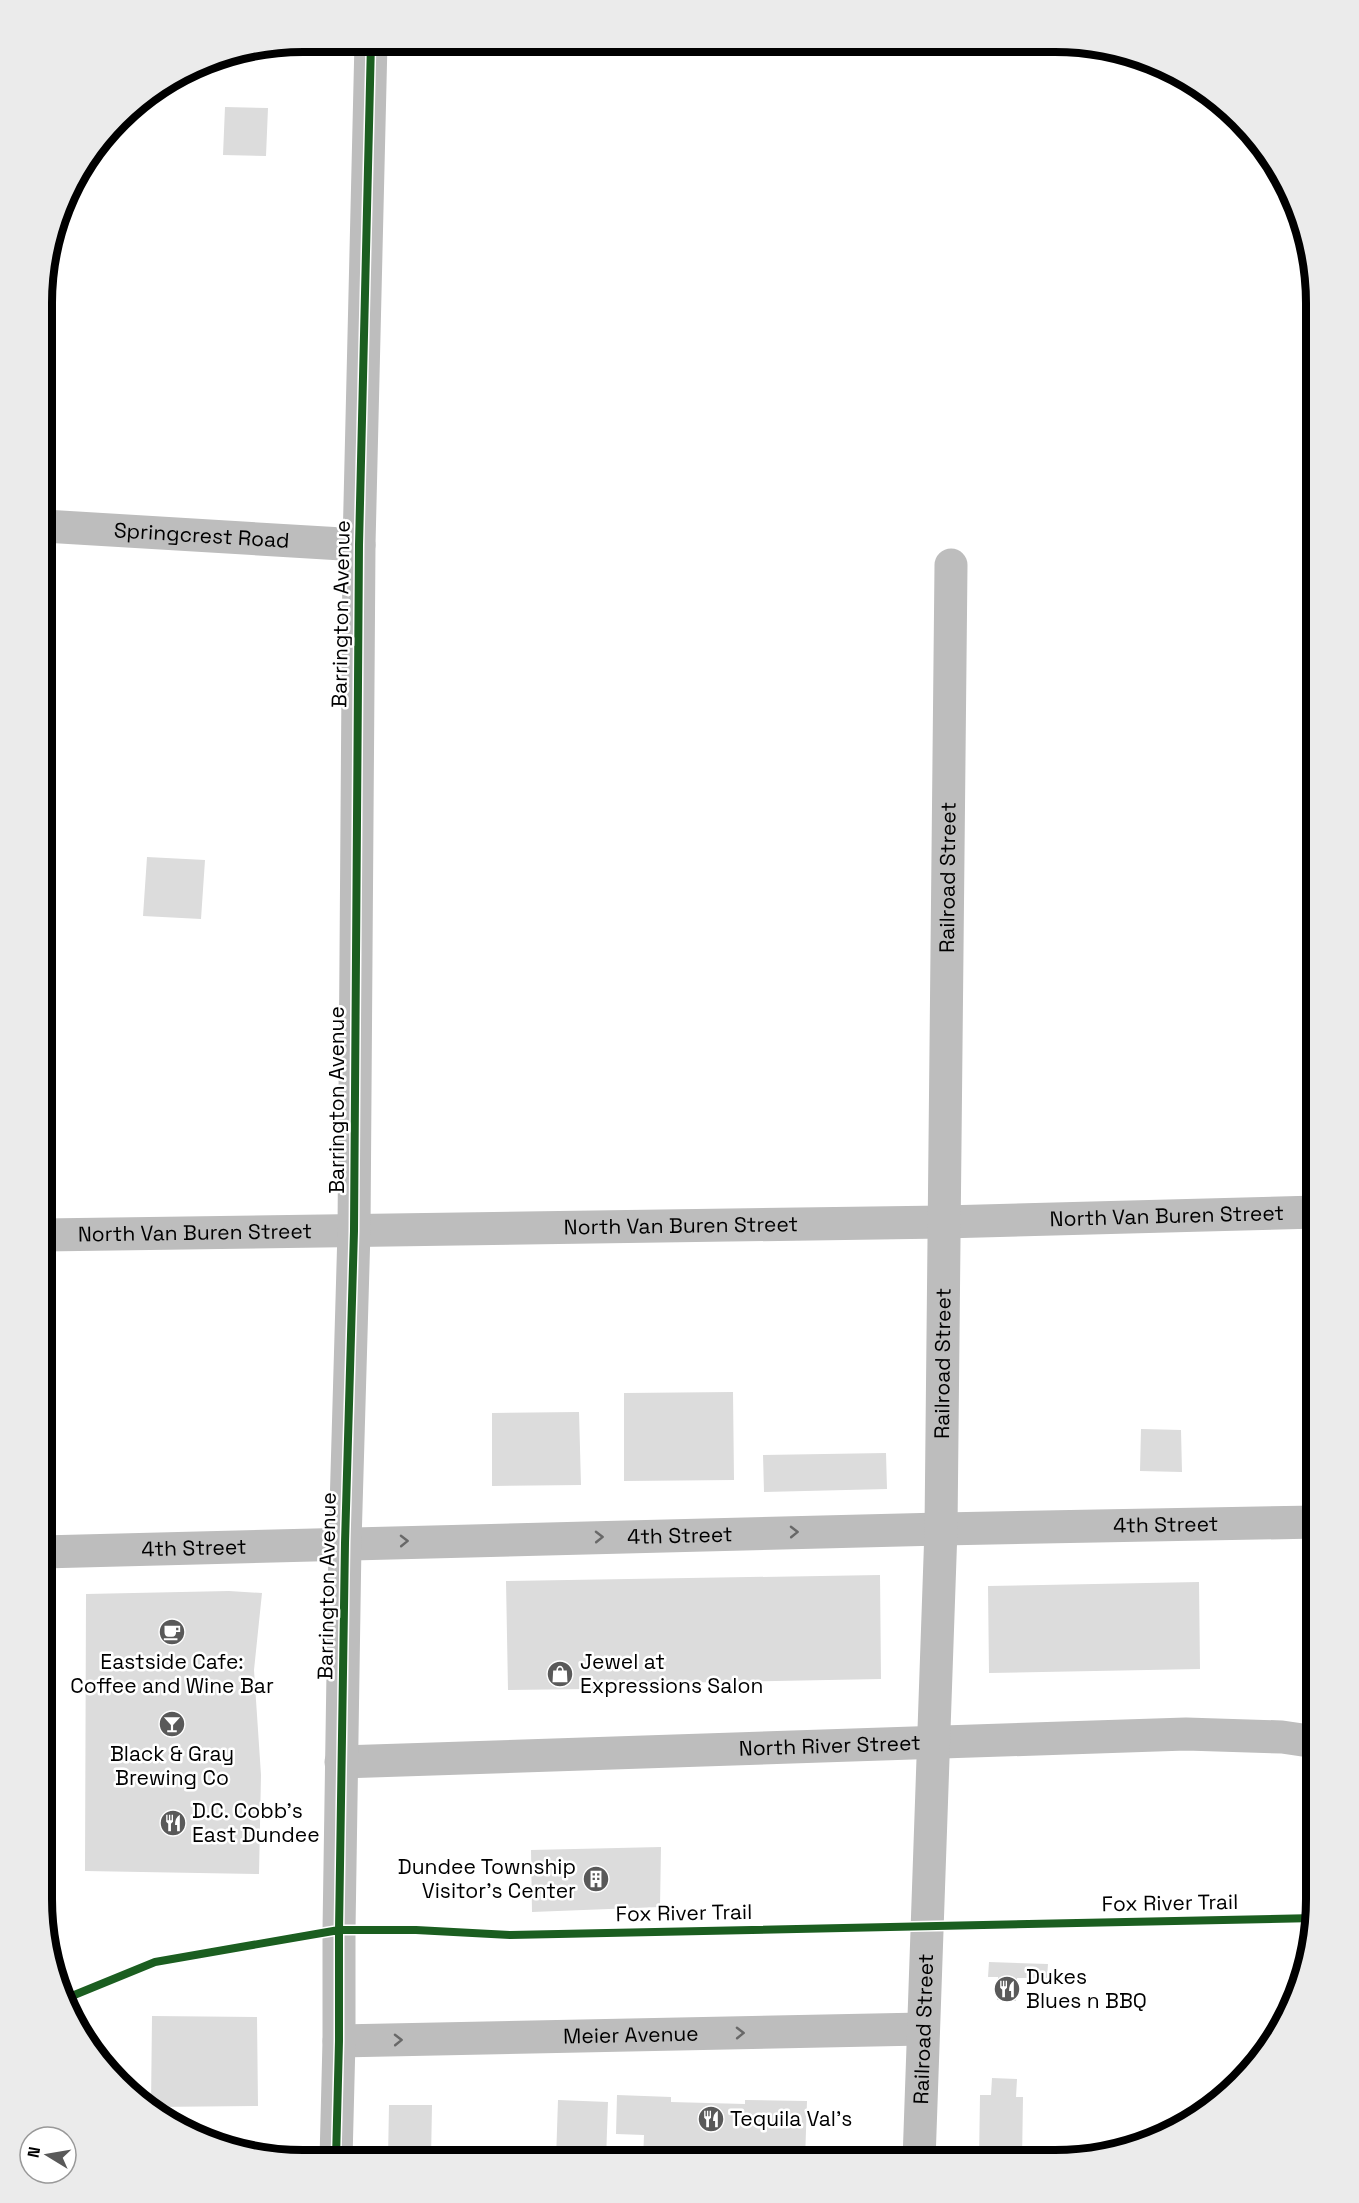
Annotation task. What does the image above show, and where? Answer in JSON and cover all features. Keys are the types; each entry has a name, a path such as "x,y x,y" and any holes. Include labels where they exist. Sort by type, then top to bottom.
{"street":[{"name":"Barrington Avenue","path":"336,2150 345,1543 354,1231 359,545 371,52"},
{"name":"Springcrest Road","path":"52,526 359,545"},
{"name":"Railroad Street","path":"919,2150 940,1529 951,565"},
{"name":"North Van Buren Street","path":"52,1235 944,1222 1306,1212"},
{"name":"4th Street","path":"52,1552 940,1529 1306,1522"},
{"name":"North River Street","path":"341,1762 1186,1734 1282,1737 1306,1740"},
{"name":"Meier Avenue","path":"339,2041 923,2028"}],"building":[{"path":"225,107 268,108 266,156 223,155"},
{"path":"147,857 205,860 201,919 143,916"},
{"path":"733,1392 734,1480 624,1481 624,1393"},
{"path":"579,1412 581,1485 492,1486 492,1413"},
{"path":"1141,1429 1181,1430 1182,1472 1140,1471"},
{"path":"886,1453 887,1489 764,1492 763,1455"},
{"path":"880,1575 881,1679 666,1683 666,1688 508,1690 506,1581"},
{"path":"1199,1582 1200,1669 989,1673 988,1586"},
{"path":"229,1591 262,1593 254,1670 261,1775 259,1874 85,1871 86,1594"},
{"name":"Dundee Township Visitor's Center","path":"661,1847 660,1907 532,1912 531,1850"},
{"name":"Dukes Blues n BBQ","path":"989,1962 1048,1964 1047,1978 1017,1978 1016,2001 997,2000 998,1977 988,1977"},
{"path":"152,2016 257,2017 258,2106 162,2107 151,2099"},
{"path":"992,2078 1017,2079 1016,2097 1023,2097 1022,2150 979,2150 980,2095 991,2095"},
{"name":"Tequila Val's","path":"617,2095 671,2097 671,2102 745,2104 745,2100 807,2101 805,2150 643,2150 644,2135 616,2134"},
{"path":"558,2100 608,2102 606,2150 556,2150"},
{"path":"389,2105 432,2105 431,2150 388,2150"}],"cycle path":[{"path":"336,2150 345,1543 354,1231 359,545 371,52"},
{"name":"Fox River Trail","path":"72,1996 155,1962 339,1930 416,1930 510,1935 1306,1918"}],"place":[{"name":"Eastside Cafe: Coffee and Wine Bar","path":"172,1632"},
{"name":"Jewel at Expressions Salon","path":"560,1674"},
{"name":"Black & Gray Brewing Co","path":"172,1724"},
{"name":"D.C. Cobb's East Dundee","path":"173,1823"},
{"name":"Dundee Township Visitor's Center","path":"596,1879"},
{"name":"Dukes Blues n BBQ","path":"1007,1989"},
{"name":"Tequila Val's","path":"711,2119"}]}
